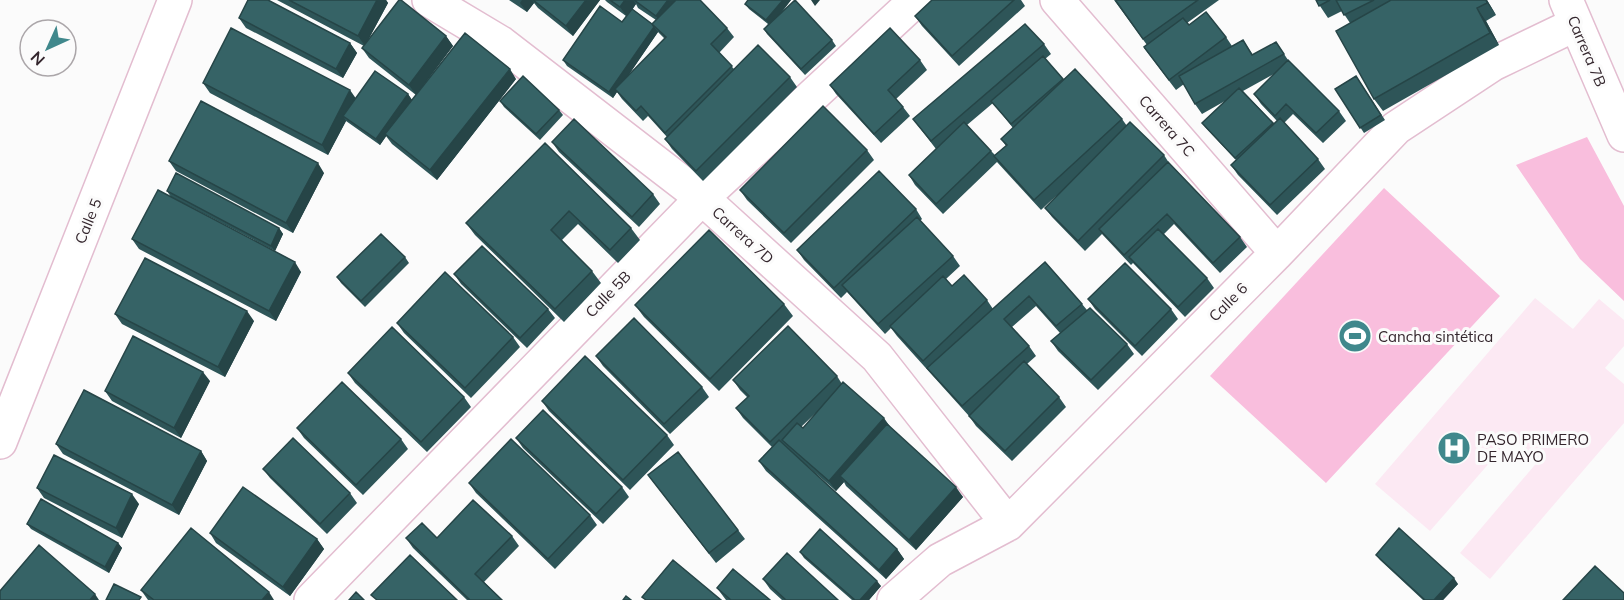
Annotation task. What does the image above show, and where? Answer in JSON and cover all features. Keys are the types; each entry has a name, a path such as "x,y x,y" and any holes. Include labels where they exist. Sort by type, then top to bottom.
{"street":[{"name":"Calle 5","path":"0,442 175,0"},
{"name":"Carrera 7D","path":"429,0 501,43 702,198 877,357 1008,524"},
{"name":"Calle 5B","path":"311,600 702,198 916,0"},
{"name":"Carrera 7C","path":"1057,0 1277,252"},
{"name":"Calle 6","path":"894,600 939,560 1008,524 1396,128 1571,12"},
{"name":"Carrera 7B","path":"1571,12 1624,135"}],"shaded area":[{"path":"1587,137 1624,206 1624,301 1580,259 1516,165"},
{"name":"Cancha sintética","path":"1384,188 1500,296 1326,483 1210,376"},
{"name":"PASO PRIMERO DE MAYO","path":"1535,298 1573,329 1599,299 1624,320 1624,346 1605,368 1624,384 1624,423 1490,579 1460,553 1539,460 1512,437 1430,531 1375,484"}],"building":[{"path":"248,0 268,0 350,43 336,69 239,18"},
{"path":"289,0 377,0 358,36"},
{"path":"399,0 446,36 409,85 362,48"},
{"path":"533,0 586,0 566,26"},
{"path":"610,0 625,0 620,7"},
{"path":"634,0 668,0 656,16"},
{"path":"676,0 700,0 727,28 711,44 732,66 665,133 641,106 636,111 615,89 666,37 652,24"},
{"path":"748,0 783,0 766,20 745,4"},
{"path":"795,0 832,40 801,69 764,29"},
{"path":"932,0 1014,0 952,56 915,16"},
{"path":"1117,0 1198,0 1143,39"},
{"path":"1316,0 1330,0 1319,6"},
{"path":"1336,0 1374,0 1344,15"},
{"path":"1391,0 1486,0 1487,3 1477,8 1490,33 1374,99 1336,31"},
{"path":"600,6 622,22 632,9 654,27 609,92 563,60"},
{"path":"1206,12 1226,37 1169,80 1144,47 1183,18 1189,25"},
{"path":"1025,24 1044,44 931,141 913,119"},
{"path":"231,28 350,90 322,145 203,83"},
{"path":"890,28 920,60 888,90 903,107 874,134 830,85"},
{"path":"465,33 510,69 430,170 385,134"},
{"path":"1243,40 1252,55 1276,42 1284,54 1195,104 1179,76"},
{"path":"758,45 790,77 696,171 665,139"},
{"path":"1043,56 1063,79 1011,124 991,101"},
{"path":"1288,60 1339,111 1316,133 1286,104 1275,116 1254,94"},
{"path":"1075,69 1122,119 1034,200 994,156 1007,145 1001,139"},
{"path":"375,71 408,94 376,139 343,116"},
{"path":"523,76 559,110 536,134 500,101"},
{"path":"1356,76 1381,115 1360,128 1335,89"},
{"path":"1239,88 1273,123 1235,158 1202,123"},
{"path":"201,101 318,163 286,223 169,161"},
{"path":"823,106 867,150 784,233 740,190"},
{"path":"1280,118 1318,159 1270,205 1231,165"},
{"path":"574,119 653,194 632,217 552,142"},
{"path":"964,122 991,151 936,204 909,175"},
{"path":"1130,122 1164,155 1078,241 1045,208"},
{"path":"545,143 631,228 610,250 569,211 551,230 592,271 555,309 466,223"},
{"path":"1168,162 1240,237 1213,263 1167,214 1124,255 1099,229"},
{"path":"879,171 916,209 834,288 797,250"},
{"path":"176,173 279,228 271,246 167,191"},
{"path":"158,190 295,262 269,311 132,239"},
{"path":"917,217 953,256 878,324 842,285"},
{"path":"1158,229 1207,278 1178,307 1129,257"},
{"path":"709,230 784,304 710,379 635,305"},
{"path":"381,234 405,257 361,301 337,277"},
{"path":"482,246 548,309 520,338 454,274"},
{"path":"145,258 247,311 218,367 115,314"},
{"path":"1045,262 1082,304 1056,326 1029,296 1004,319 1029,346 962,406 927,368"},
{"path":"1125,263 1171,309 1135,346 1088,299"},
{"path":"445,272 513,337 465,388 397,323"},
{"path":"964,275 987,300 923,361 890,326 943,276 952,286"},
{"path":"1090,308 1127,344 1091,380 1051,341"},
{"path":"634,318 702,387 664,424 596,356"},
{"path":"788,326 837,376 770,442 736,408 749,396 733,380"},
{"path":"392,327 464,397 421,442 348,373"},
{"path":"133,336 203,372 174,428 105,391"},
{"path":"585,356 667,435 623,480 542,401"},
{"path":"1024,361 1059,397 1005,451 969,416"},
{"path":"342,382 401,439 356,485 297,428"},
{"path":"843,382 884,418 829,481 782,440 797,423 803,428"},
{"path":"84,390 201,451 172,505 56,444"},
{"path":"543,410 622,487 596,514 516,438"},
{"path":"887,424 956,487 909,540 840,476"},
{"path":"293,438 350,493 320,524 263,469"},
{"path":"511,439 590,515 548,559 469,483"},
{"path":"779,440 897,549 879,570 759,461"},
{"path":"678,452 738,530 709,553 648,475"},
{"path":"54,455 132,494 116,528 37,488"},
{"path":"243,487 317,539 283,587 210,533"},
{"path":"41,499 118,543 105,567 27,524"},
{"path":"473,500 512,536 475,574 502,600 470,600 406,538 422,523 437,538"},
{"path":"191,528 269,592 262,600 154,600 141,590"},
{"path":"1399,528 1454,578 1434,600 1425,600 1376,555"},
{"path":"820,529 877,581 860,600 855,600 800,552"},
{"path":"39,545 95,594 90,600 0,600 0,591"},
{"path":"787,553 838,600 786,600 763,579"},
{"path":"410,555 457,600 377,600 371,595"},
{"path":"673,560 721,600 646,600 642,597"},
{"path":"1595,566 1624,593 1624,600 1563,600"},
{"path":"733,569 770,600 731,600 717,588"},
{"path":"114,584 141,597 139,600 106,600"},
{"path":"356,592 364,600 349,600"}],"place":[{"name":"Cancha sintética","path":"1355,336"},
{"name":"PASO PRIMERO DE MAYO","path":"1454,448"}]}
